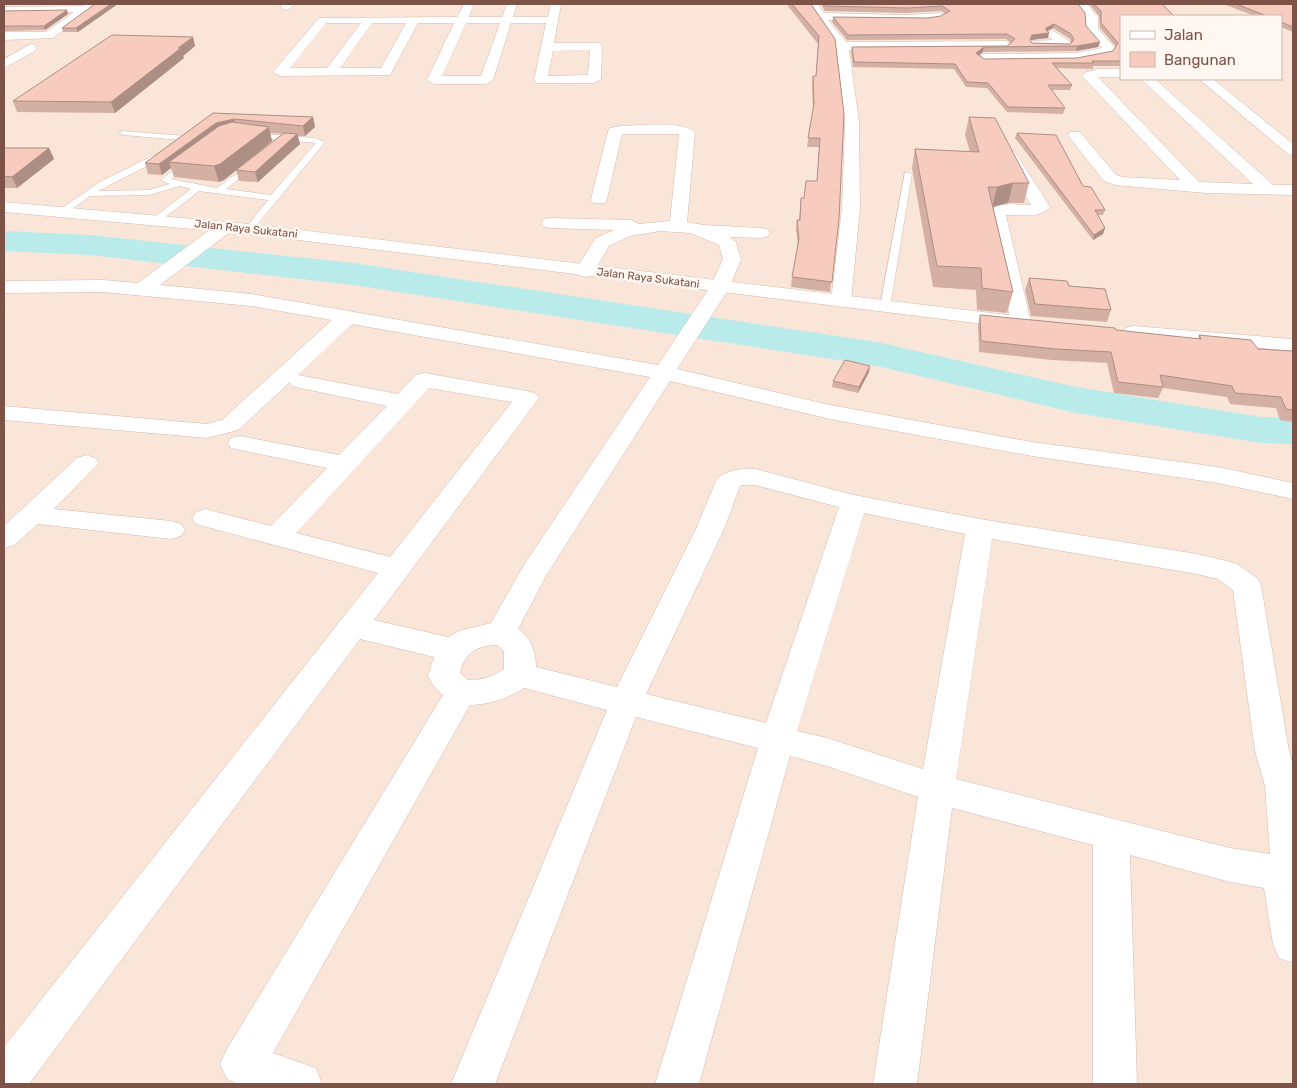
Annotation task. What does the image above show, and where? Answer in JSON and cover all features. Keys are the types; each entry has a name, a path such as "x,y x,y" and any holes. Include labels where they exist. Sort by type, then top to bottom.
{"street":[{"path":"469,4 434,80 486,80 512,4"},
{"path":"546,47 596,46 594,80 540,80 546,47 556,4"},
{"path":"983,58 1076,57 1095,54 1109,49 1092,30 1092,17 1081,4"},
{"path":"4,10 89,6"},
{"path":"4,36 44,36 52,34 89,6"},
{"path":"816,10 902,18 941,16"},
{"path":"816,10 842,46 852,122 851,208 841,301"},
{"path":"414,20 383,76 331,72 280,72 323,20 369,20 414,20 552,20"},
{"path":"331,72 369,20"},
{"path":"4,22 69,21"},
{"path":"1037,57 1024,44 1065,44 1052,34"},
{"path":"842,46 924,47 1015,44"},
{"path":"4,64 31,48"},
{"path":"1120,73 1098,73 1089,76 1194,186"},
{"path":"1148,80 1268,190"},
{"path":"1206,80 1293,152"},
{"path":"599,199 615,131 682,130 688,133 688,229"},
{"path":"688,229 702,133"},
{"path":"1075,135 1110,178 1121,182 1206,188 1293,190"},
{"path":"1004,143 1027,186 1041,207 997,213 1022,323"},
{"name":"Jalan Raya Sukatani","path":"4,207 249,229 885,307 1041,324"},
{"path":"550,223 660,226 761,233"},
{"path":"586,271 602,242 626,231 660,226"},
{"path":"142,290 225,227"},
{"path":"501,633 534,572 720,287 732,259 727,242 688,229"},
{"path":"4,287 104,286 251,300 348,317 670,364 830,412 1032,449 1218,476 1293,491"},
{"path":"4,413 208,431 220,429 235,421 348,317"},
{"path":"1110,330 1293,344"},
{"path":"4,1082 527,398 424,380 277,537"},
{"path":"300,381 404,402"},
{"path":"240,443 345,464"},
{"path":"4,538 18,529 86,463"},
{"path":"474,1084 626,702 710,529 729,481 739,476 755,477 854,503 980,528 1197,564 1227,571 1247,585 1272,751 1282,786 1290,854 1286,874 1293,944"},
{"path":"677,1084 777,741 854,503"},
{"path":"32,515 171,530"},
{"path":"205,518 397,568"},
{"path":"895,1084 937,789 980,528"},
{"path":"353,626 452,650"},
{"path":"501,633 513,639 520,652 522,657 519,675 502,687 482,693 461,693 444,676 446,661 452,650 464,642 501,633"},
{"path":"519,675 827,752 937,789 1230,865 1286,874"},
{"path":"300,1084 242,1064 461,693"},
{"path":"1111,834 1115,1084"}],"lane":[{"path":"62,212 103,184 177,146 187,138 124,133"},
{"path":"245,134 321,142 249,229"},
{"path":"276,144 284,138"},
{"path":"196,155 164,179 197,188 273,198"},
{"path":"219,191 262,156"},
{"path":"885,307 908,174"},
{"path":"88,194 149,192 179,184"},
{"path":"156,220 197,188"}],"shaded area":[{"path":"4,4 1293,4 1293,1084 4,1084"}],"building":[{"path":"95,4 111,4 76,28 62,28"},
{"path":"792,4 811,4 835,39 844,114 839,219 832,282 792,277 799,239 797,220 800,220 801,198 804,198 806,181 817,181 820,138 808,138 814,104 813,76 816,76 819,36"},
{"path":"824,4 1078,4 1085,13 1086,26 1100,42 1077,46 984,47 976,53 984,59 1077,58 1113,51 1118,43 1101,23 1101,11 1094,4 1162,4 1173,15 1120,15 1120,61 1052,63 1072,85 1048,85 1065,108 1008,107 988,83 967,82 955,64 854,62 852,47 1007,46 1015,39 1007,34 848,35 833,17 928,18 941,16 950,11 942,6 907,8 826,6","holes":["1054,24 1071,34 1074,40 1070,44 1032,43 1030,40 1032,35 1049,33 1046,28"]},
{"path":"1236,4 1293,4 1293,27 1282,22 1282,15 1264,15"},
{"path":"67,10 44,26 4,26 4,11"},
{"path":"112,35 193,37 111,102 13,101"},
{"path":"213,113 313,117 303,126 234,119 216,123 159,164 145,163"},
{"path":"969,117 995,118 1029,183 1013,183 988,187 1013,292 982,288 981,268 937,266 915,149 979,152"},
{"path":"232,122 269,127 220,164 214,166 169,162 219,126"},
{"path":"284,133 297,134 255,172 236,170"},
{"path":"1017,133 1056,135 1083,186 1091,187 1105,210 1095,210 1105,228 1094,235"},
{"path":"4,148 49,148 12,177 4,176"},
{"path":"1029,278 1067,281 1069,286 1105,289 1111,310 1035,304"},
{"path":"980,315 1115,328 1116,330 1201,339 1199,335 1251,340 1258,349 1293,351 1293,410 1286,409 1281,397 1235,393 1232,386 1160,375 1163,387 1118,382 1111,352 1055,349 981,341"},
{"path":"845,360 870,366 859,387 833,381"}],"waterway":[{"path":"4,241 90,245 353,274 877,354 1076,400 1261,430 1293,431"}]}
